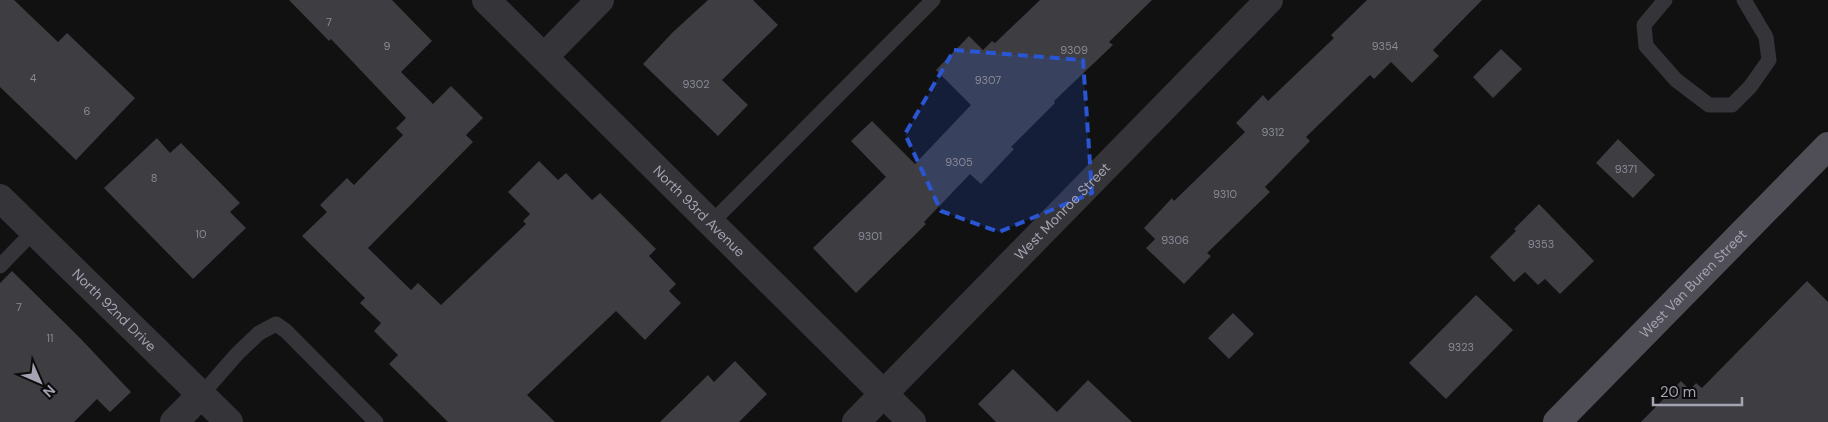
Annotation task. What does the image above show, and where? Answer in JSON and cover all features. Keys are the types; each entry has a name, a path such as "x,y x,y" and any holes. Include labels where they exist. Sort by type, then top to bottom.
{"main road":[{"name":"West Van Buren Street","path":"1557,422 1828,146"}],"street":[{"name":"North 93rd Avenue","path":"486,0 912,422"},
{"path":"544,57 600,0"},
{"name":"West Monroe Street","path":"856,422 1269,0"},
{"name":"North 92nd Drive","path":"0,198 229,422"},
{"path":"174,422 202,394"}],"lane":[{"path":"711,223 933,0"},
{"path":"1665,0 1644,25 1646,46 1676,80 1709,105 1732,105 1750,87 1769,60 1766,37 1744,0"},
{"path":"0,266 34,231"},
{"path":"202,394 237,354 259,333 276,324 286,331 376,422"}],"highlighted area":[{"path":"954,50 1083,60 1092,193 999,232 941,211 905,134"}],"building":[{"path":"0,0 14,0 58,42 67,33 135,98 76,160 0,87"},
{"path":"289,0 392,0 432,41 401,72 433,104 451,86 483,118 466,135 473,142 368,248 411,290 418,283 441,305 526,224 523,221 530,214 508,192 539,161 558,180 566,173 592,200 600,193 656,249 649,256 676,284 669,291 681,303 645,340 616,311 527,395 555,422 448,422 389,364 398,355 374,331 381,323 360,303 365,298 302,236 327,212 320,205 347,178 354,185 403,135 396,128 406,118 331,39 329,41"},
{"path":"708,0 753,0 778,25 722,80 748,105 718,136 643,64 673,32"},
{"path":"1040,0 1152,0 1109,42 1113,45 1054,101 1055,103 1011,147 1014,149 981,184 970,174 924,222 926,224 856,293 813,248 886,177 851,141 872,121 915,164 971,105 936,70 969,36 983,50 992,41 995,43"},
{"path":"1367,0 1482,0 1433,50 1439,56 1412,83 1391,62 1374,79 1370,75 1306,137 1310,141 1265,187 1270,192 1207,253 1211,256 1184,284 1146,248 1155,239 1144,228 1172,198 1174,201 1245,132 1236,123 1263,95 1268,101 1334,38 1331,35"},
{"path":"1501,49 1522,69 1493,98 1473,77"},
{"path":"157,138 170,153 181,143 240,203 230,212 246,228 193,279 104,188"},
{"path":"1618,139 1655,175 1633,198 1596,163"},
{"path":"1539,204 1594,261 1560,294 1545,279 1538,285 1525,272 1514,282 1490,257"},
{"path":"12,271 80,338 131,392 110,412 97,399 74,422 0,422 0,283"},
{"path":"1807,281 1828,302 1828,422 1641,422 1681,381 1690,390 1696,383 1702,388"},
{"path":"1476,295 1513,330 1446,399 1409,363"},
{"path":"1233,313 1254,334 1229,359 1208,338"},
{"path":"735,361 767,394 739,422 660,422 708,375 714,382"},
{"path":"1013,369 1057,412 1088,380 1132,422 996,422 978,404"}]}
